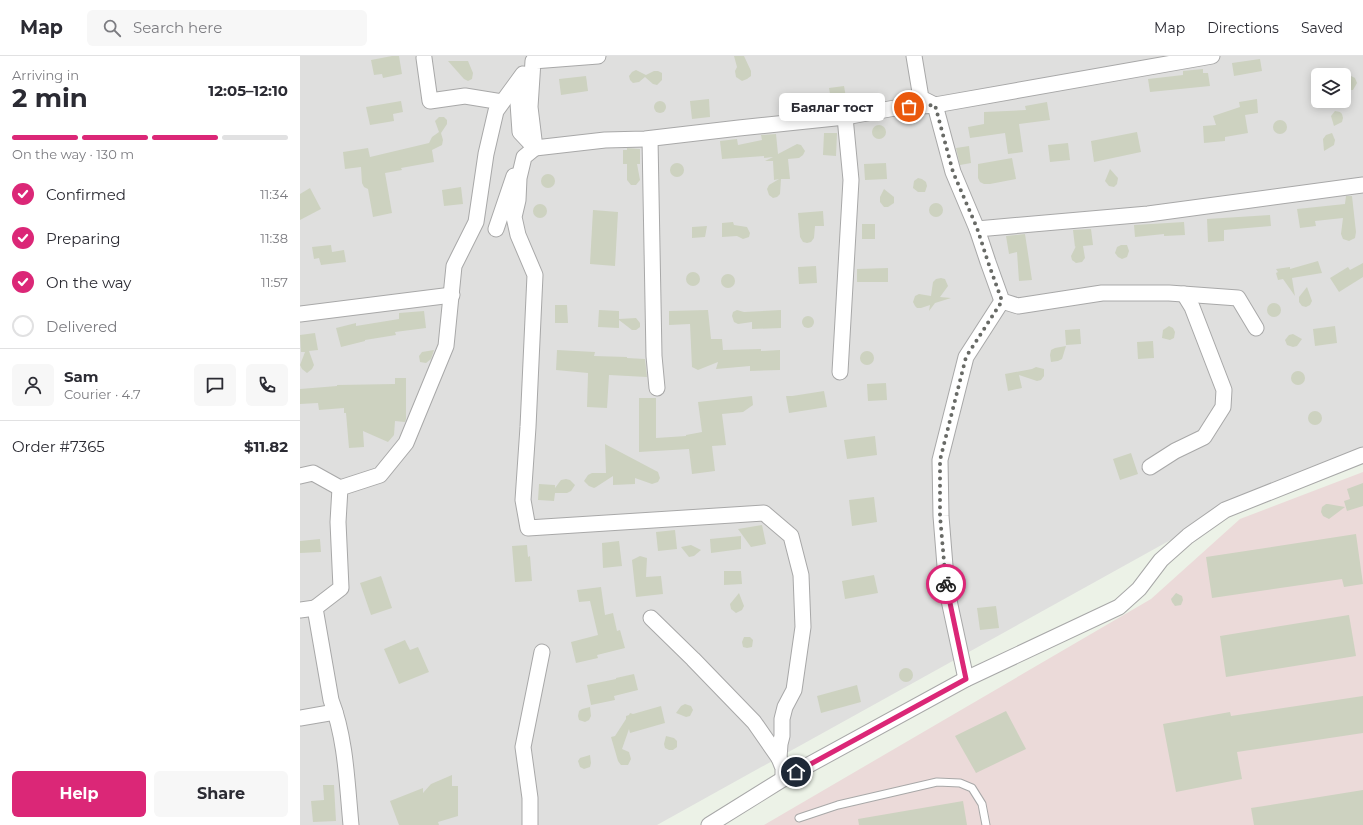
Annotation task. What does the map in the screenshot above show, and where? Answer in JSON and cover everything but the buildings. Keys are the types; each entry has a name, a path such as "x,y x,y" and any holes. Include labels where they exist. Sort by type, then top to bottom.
{"street":[{"path":"535,58 598,56"},
{"path":"914,56 921,98 935,105 953,172 977,228 1002,301"},
{"path":"496,230 512,179 529,153 605,140 650,139 845,117 895,108 935,105 1212,56"},
{"path":"424,58 430,101 465,96 502,102"},
{"path":"300,476 313,473 340,488 380,475 406,443 446,346 454,266 476,222 486,154 496,111 535,58"},
{"path":"535,58 518,104 520,132 529,153 519,178 518,200 514,216 518,235 535,275 529,419 523,500 528,528 764,512 791,536 801,575 803,626 794,690 785,707 782,719 782,736 779,758"},
{"path":"840,372 851,180 845,117"},
{"path":"650,139 654,356 657,388"},
{"path":"977,228 1148,214 1363,185"},
{"path":"1002,301 1018,306 1102,294 1169,292 1238,298 1256,328"},
{"path":"1150,467 1175,451 1204,437 1223,407 1224,390 1192,307 1184,294"},
{"path":"300,314 452,295"},
{"path":"966,679 947,591 940,516 940,460 966,357 1002,301"},
{"path":"709,825 783,779 966,679 1119,607 1139,589 1161,560 1188,536 1225,510 1363,455"},
{"path":"340,488 338,522 341,588 307,609 335,712 344,760 351,825"},
{"path":"651,618 693,658 754,722 779,758 783,768 783,779"},
{"path":"530,825 530,798 523,748 542,652"},
{"path":"300,718 335,712"}],"lane":[{"path":"799,818 838,805 937,782 960,783 972,788 982,804 986,825"}],"shaded area":[{"path":"300,56 1363,56 1363,459 1203,522 657,825 300,825"},
{"path":"1363,472 1363,825 764,825 1151,599 1240,519"}],"way so far":[{"path":"909,107 935,105 953,172 977,228 1002,301 966,357 940,460 940,516 946,584"}],"place":[{"name":"Баялаг тост","path":"909,107"}],"route":[{"path":"796,772 966,679 946,584"}]}
